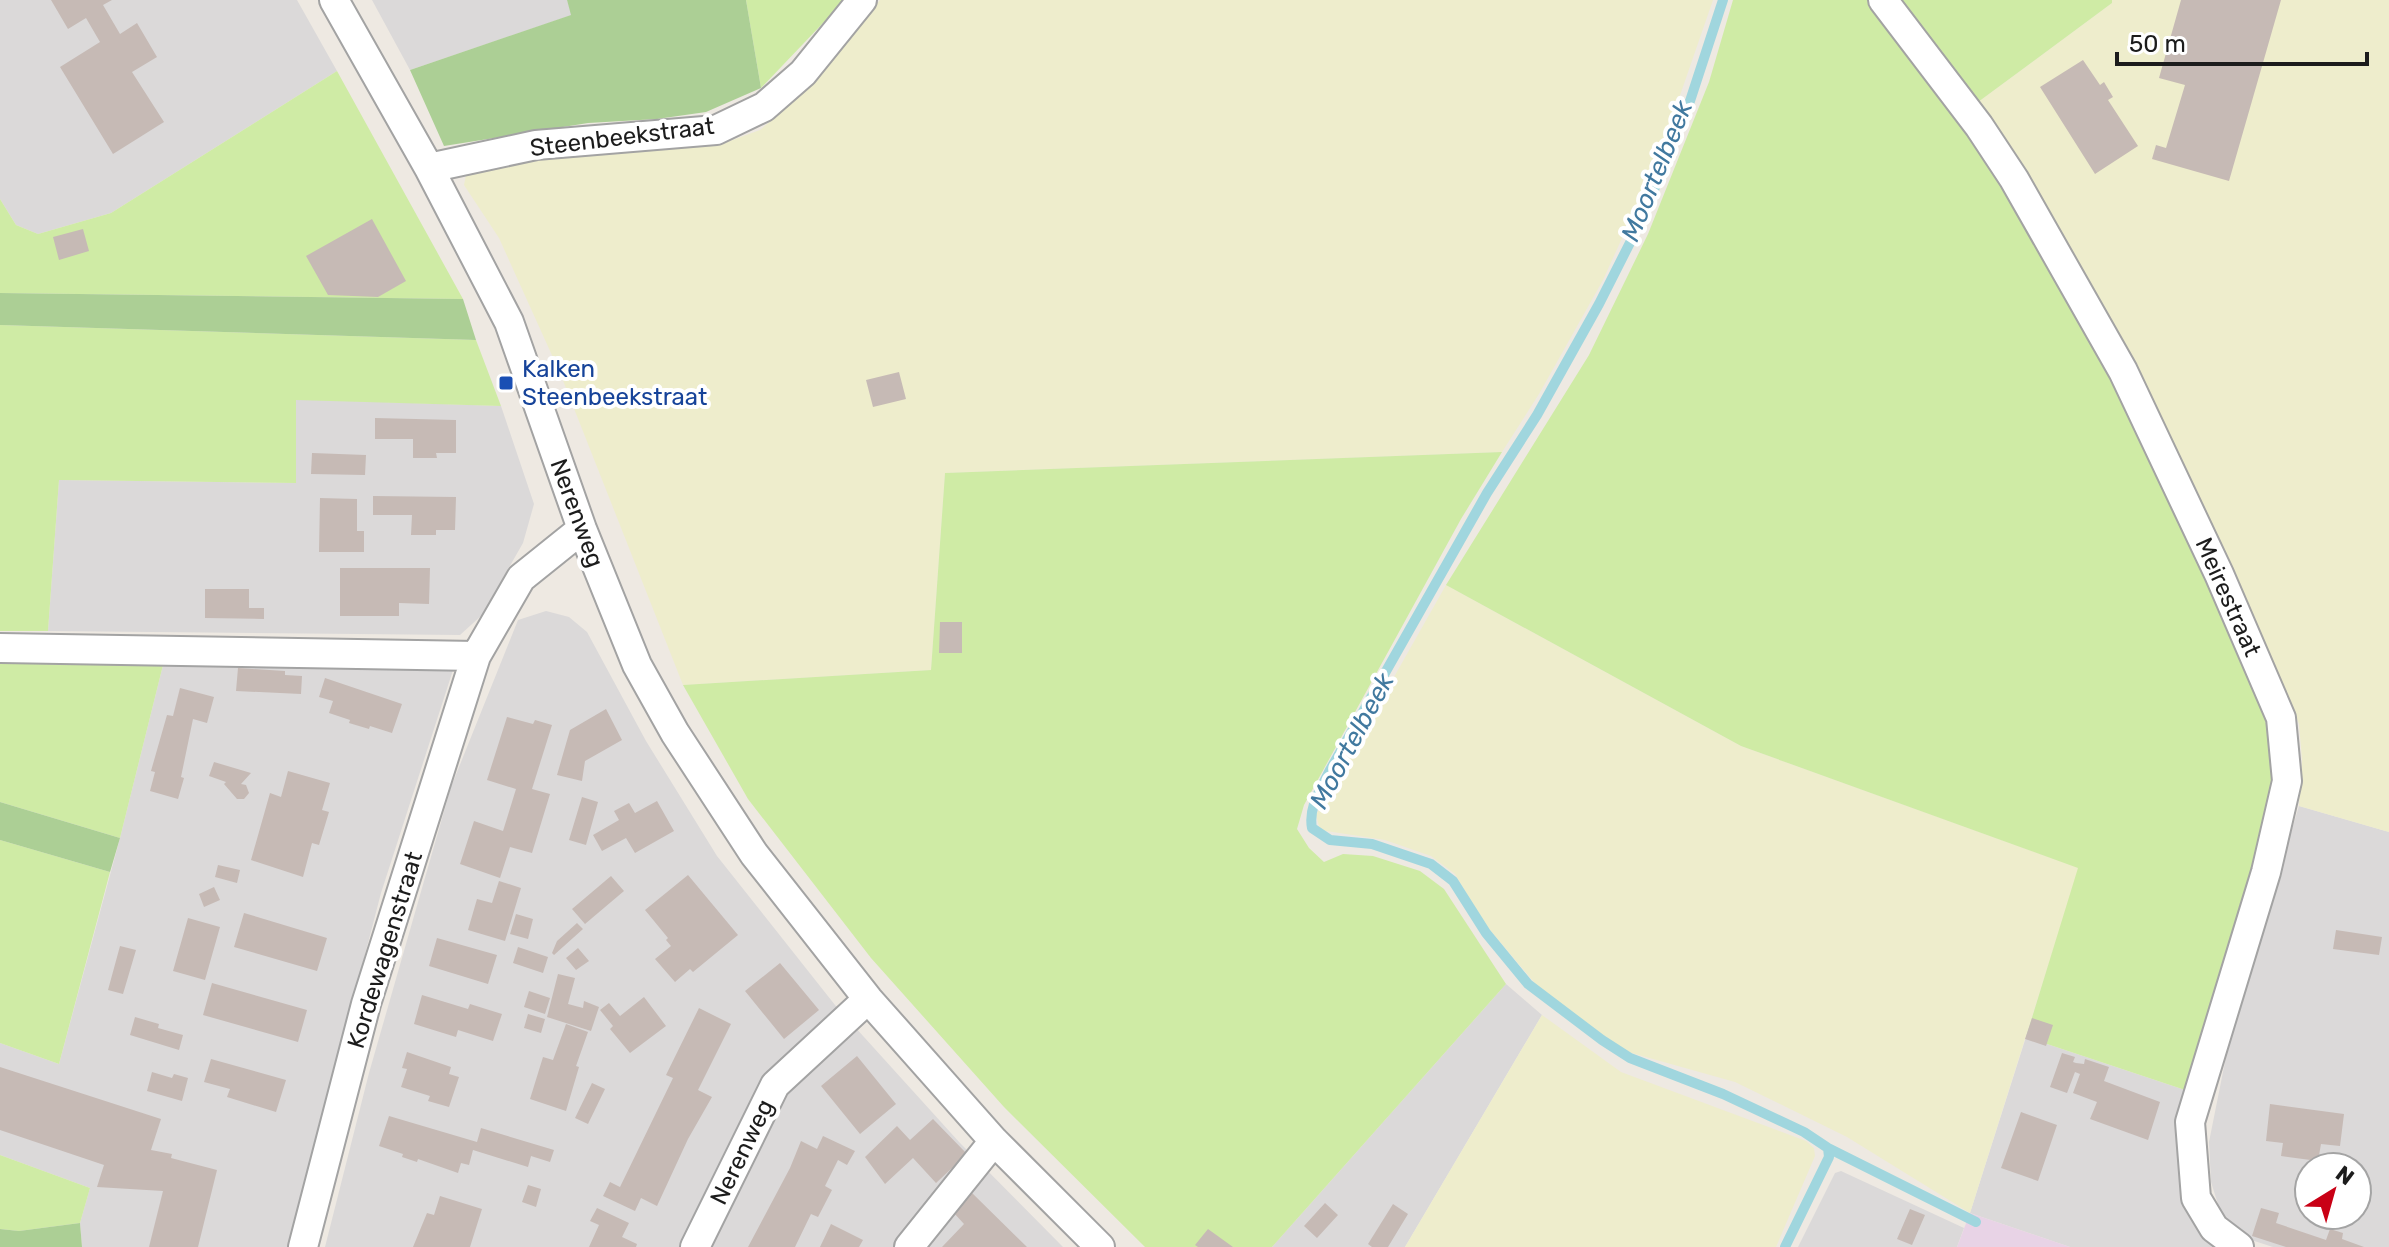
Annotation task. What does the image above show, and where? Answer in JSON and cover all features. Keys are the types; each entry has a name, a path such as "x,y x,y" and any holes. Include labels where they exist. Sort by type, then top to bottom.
{"street":[{"name":"Nerenweg","path":"334,0 429,168 509,322 582,529 637,665 675,733 754,854 868,999 994,1141 1100,1247"},
{"name":"Steenbeekstraat","path":"429,168 536,145 716,130 764,107 793,81 862,0"},
{"name":"Meirestraat","path":"1883,0 1979,126 2014,179 2123,371 2219,574 2281,718 2287,781 2266,872 2190,1122 2196,1198 2214,1228 2239,1247"},
{"name":"Kordewagenstraat","path":"303,1247 366,1004 476,656 521,578 582,529"},
{"path":"0,648 476,656"},
{"name":"Nerenweg","path":"695,1247 775,1085 868,999"},
{"path":"909,1247 994,1141"}],"shaded area":[{"path":"0,0 297,0 337,71 111,213 38,234 16,225 0,199"},
{"path":"372,0 567,0 572,15 410,70"},
{"path":"296,399 501,406 534,504 523,543 482,615 460,635 48,631 59,480 295,483"},
{"path":"546,611 569,617 587,632 646,741 717,856 835,1005 960,1143 1063,1247 325,1247 369,1073 451,787 518,620"},
{"path":"163,665 453,670 381,893 289,1247 82,1247 80,1223 90,1188 0,1155 0,1043 59,1064"},
{"path":"2299,806 2389,832 2389,1247 2273,1247 2245,1238 2223,1220 2211,1182 2209,1142 2233,1022"},
{"path":"1506,984 1542,1015 1405,1247 1272,1247"},
{"path":"2026,1037 2185,1090 2178,1129 2178,1162 2186,1191 2215,1247 2070,1247 1970,1213"},
{"path":"1841,1171 1964,1228 1957,1247 1798,1247 1835,1173"},
{"path":"1970,1213 2070,1247 1957,1247"}],"green space":[{"path":"567,0 746,0 761,88 706,112 657,119 588,123 444,146 410,70 571,15"},
{"path":"746,0 845,0 761,88"},
{"path":"880,0 1713,0 1658,159 1603,280 1539,394 1502,452 945,473 931,670 683,685 560,373 499,238 464,185 466,175 482,165 533,156 719,145 760,130 798,98"},
{"path":"1733,0 1868,0 1978,146 2043,246 2104,362 2232,635 2261,705 2273,749 2272,784 2266,830 2185,1090 2026,1037 2078,868 1741,746 1446,585 1589,355 1648,234 1709,82"},
{"path":"1899,0 2112,0 2112,3 1974,105"},
{"path":"2112,0 2389,0 2389,832 2299,806 2302,760 2299,724 2275,666 2144,388 1974,105"},
{"path":"337,71 463,299 0,293 0,199 16,225 38,234 111,213"},
{"path":"0,293 463,299 476,340 0,325"},
{"path":"0,325 476,340 501,406 296,400 296,483 59,480 48,631 0,631"},
{"path":"1502,452 1461,519 1304,805 1297,829 1309,848 1324,862 1343,854 1373,856 1420,871 1444,889 1506,984 1272,1247 1145,1247 1004,1107 871,958 748,799 683,685 931,670 945,473"},
{"path":"1446,585 1741,746 2079,868 1970,1213 1847,1137 1735,1082 1628,1052 1544,994 1485,924 1455,874 1431,856 1385,840 1320,830 1316,815"},
{"path":"0,662 163,665 120,838 0,802"},
{"path":"0,802 120,838 110,872 0,840"},
{"path":"0,840 110,872 59,1064 0,1043"},
{"path":"1542,1015 1621,1072 1806,1141 1814,1148 1815,1156 1776,1247 1405,1247"},
{"path":"0,1155 90,1188 80,1223 19,1231 0,1229"},
{"path":"80,1223 82,1247 0,1247 0,1229 19,1231"}],"building":[{"path":"51,0 112,0 103,5 120,34 137,23 157,57 132,72 164,122 113,154 60,67 100,42 86,18 68,29"},
{"path":"2181,0 2281,0 2229,181 2152,159 2156,145 2166,148 2185,85 2159,78"},
{"path":"2083,60 2100,85 2104,82 2113,97 2108,100 2138,146 2095,174 2040,87"},
{"path":"372,219 406,281 378,297 328,295 306,256"},
{"path":"83,229 89,251 59,260 53,237"},
{"path":"899,372 906,399 873,407 866,380"},
{"path":"375,418 456,420 456,453 436,453 437,458 413,458 413,439 375,439"},
{"path":"312,453 366,455 365,475 311,474"},
{"path":"373,496 456,497 455,530 436,530 436,535 411,535 412,515 373,515"},
{"path":"320,498 357,499 357,531 364,531 364,552 319,552"},
{"path":"340,568 430,568 429,604 399,603 399,616 340,616"},
{"path":"205,589 249,589 249,608 264,608 264,619 205,618"},
{"path":"940,622 962,622 962,653 939,653"},
{"path":"238,668 285,671 285,675 302,676 301,694 236,691"},
{"path":"325,678 402,704 392,733 349,723 350,720 329,713 333,701 319,697"},
{"path":"180,688 214,697 207,723 193,719 178,799 150,791 155,772 151,771 167,715 173,716"},
{"path":"606,709 622,740 585,761 582,781 557,775 570,730"},
{"path":"507,717 552,725 532,789 550,794 532,853 510,847 500,878 460,864 474,821 503,831 516,789 487,780"},
{"path":"214,762 251,773 241,784 246,785 249,793 244,799 237,799 224,784 226,782 209,776"},
{"path":"288,771 330,783 322,810 329,812 319,845 312,843 303,877 251,860 270,793 281,797"},
{"path":"582,797 598,802 586,845 569,840"},
{"path":"657,801 674,831 635,853 626,838 602,851 593,835 619,820 614,811 629,803 635,813"},
{"path":"218,865 240,870 237,883 215,877"},
{"path":"688,875 738,935 693,972 690,969 675,982 655,959 671,946 666,940 668,938 645,910"},
{"path":"611,876 624,891 585,924 572,909"},
{"path":"499,881 521,888 505,941 468,930 477,899 492,903"},
{"path":"214,887 220,900 204,907 199,894"},
{"path":"244,913 327,938 317,971 234,947"},
{"path":"516,914 533,919 528,939 510,934"},
{"path":"188,918 220,927 205,980 173,971"},
{"path":"577,923 583,929 554,955 557,941"},
{"path":"2336,930 2382,937 2379,955 2333,949"},
{"path":"437,938 497,955 488,984 429,966"},
{"path":"120,946 136,950 123,994 108,990"},
{"path":"518,947 548,957 543,973 513,963"},
{"path":"578,948 589,961 576,970 566,958"},
{"path":"780,963 819,1010 784,1039 745,991"},
{"path":"558,974 575,978 568,1004 583,1008 584,1001 599,1007 591,1031 547,1017"},
{"path":"212,983 307,1010 298,1042 203,1015"},
{"path":"529,991 550,998 545,1014 524,1007"},
{"path":"422,995 468,1009 470,1004 502,1014 493,1041 458,1030 456,1037 414,1024"},
{"path":"644,997 666,1026 630,1053 610,1029 613,1026 600,1010 609,1003 620,1016"},
{"path":"699,1008 731,1024 698,1090 712,1097 688,1139 657,1206 641,1198 635,1211 603,1196 610,1182 620,1187 673,1078 666,1075"},
{"path":"528,1014 545,1019 541,1033 524,1028"},
{"path":"135,1017 183,1035 179,1050 130,1035"},
{"path":"2032,1018 2053,1025 2046,1046 2025,1039"},
{"path":"566,1024 588,1032 576,1066 579,1067 566,1111 530,1099 543,1057 553,1060"},
{"path":"407,1052 451,1067 449,1074 459,1077 449,1107 428,1101 430,1096 401,1087 407,1069 402,1068"},
{"path":"2062,1053 2075,1057 2073,1062 2076,1063 2084,1064 2085,1059 2109,1067 2104,1081 2160,1102 2148,1140 2090,1119 2097,1102 2073,1093 2080,1074 2075,1072 2067,1093 2050,1087"},
{"path":"857,1056 896,1104 860,1134 821,1086"},
{"path":"211,1059 286,1080 276,1112 227,1097 230,1089 204,1082"},
{"path":"0,1067 161,1119 151,1150 217,1170 198,1247 149,1247 163,1191 97,1187 104,1165 0,1130"},
{"path":"152,1072 172,1078 174,1074 188,1078 182,1101 147,1091"},
{"path":"592,1083 605,1089 588,1124 575,1118"},
{"path":"2270,1104 2344,1114 2340,1146 2321,1144 2320,1151 2293,1151 2293,1158 2281,1156 2283,1143 2266,1141"},
{"path":"2021,1112 2057,1125 2038,1181 2001,1168"},
{"path":"389,1116 477,1142 481,1128 554,1150 550,1162 531,1156 528,1167 473,1150 469,1165 461,1163 458,1173 418,1159 417,1162 402,1157 403,1154 379,1146"},
{"path":"933,1119 967,1154 936,1183 913,1158 885,1184 865,1157 897,1126 910,1140"},
{"path":"823,1136 855,1151 847,1165 838,1160 825,1186 832,1190 818,1217 811,1214 795,1247 748,1247 801,1141 817,1149"},
{"path":"528,1185 541,1189 536,1207 522,1202"},
{"path":"970,1191 1027,1247 942,1247 964,1224 954,1213"},
{"path":"440,1196 482,1209 470,1247 413,1247 427,1213 434,1215"},
{"path":"1325,1203 1338,1215 1317,1238 1304,1226"},
{"path":"1393,1204 1408,1214 1388,1247 1372,1247 1368,1244"},
{"path":"597,1208 629,1223 622,1237 637,1244 636,1247 589,1247 599,1225 590,1221"},
{"path":"2261,1208 2279,1213 2276,1223 2293,1231 2326,1240 2329,1231 2336,1231 2343,1233 2342,1239 2364,1247 2286,1247 2252,1236"},
{"path":"1910,1209 1925,1215 1912,1245 1897,1239"},
{"path":"831,1224 863,1240 859,1247 820,1247"},
{"path":"1208,1229 1233,1247 1195,1245"}],"waterway":[{"name":"Moortelbeek","path":"1723,0 1690,101 1642,219 1537,415 1487,493 1330,770 1314,805 1312,828 1330,840 1372,844 1431,864 1453,881 1486,933 1528,984 1630,1058 1723,1094 1804,1132 1828,1148 1976,1222"},
{"name":"Moortelbeek","path":"1785,1247 1829,1157 1828,1148"}],"place":[{"name":"Kalken Steenbeekstraat","path":"506,383"}]}
